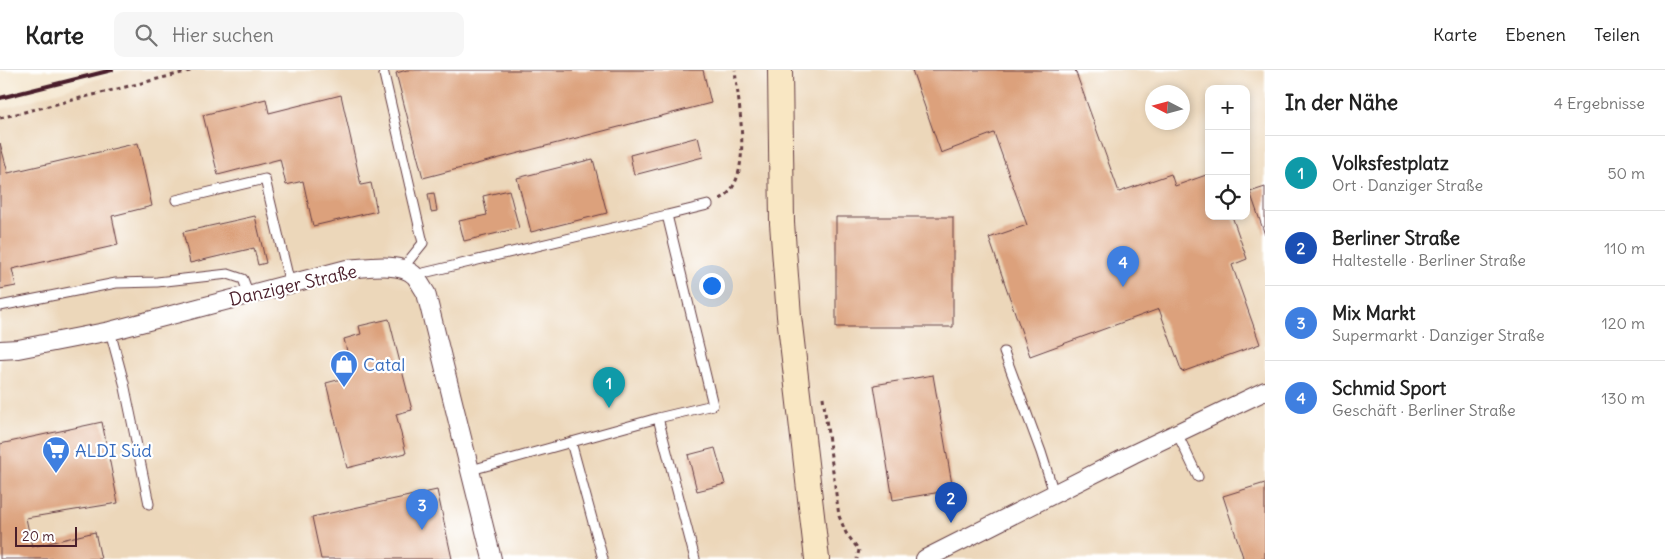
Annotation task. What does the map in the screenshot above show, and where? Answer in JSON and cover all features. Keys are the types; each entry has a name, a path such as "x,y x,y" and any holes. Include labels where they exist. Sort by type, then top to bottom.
{"main road":[{"path":"780,70 782,223 789,316 817,559"}],"street":[{"name":"Danziger Straße","path":"0,350 18,349 110,331 347,269 377,266 408,272"},
{"path":"408,272 426,293 432,313 492,559"},
{"path":"925,559 1054,493 1265,390"}],"lane":[{"path":"383,70 423,243 408,272"},
{"path":"176,200 265,179 290,284"},
{"path":"408,272 708,205"},
{"path":"470,470 658,418 713,405 667,215"},
{"path":"0,306 116,283 157,282 228,274 243,279 249,295"},
{"path":"110,331 124,383 149,504"},
{"path":"1004,352 1054,493"},
{"path":"658,418 695,559"},
{"path":"1177,433 1198,477"},
{"path":"571,442 602,559"}],"path":[{"path":"0,118 194,70"},
{"path":"708,205 726,196 738,177 742,145 735,70"},
{"path":"822,393 839,516 846,533 860,550 857,559"}],"shaded area":[{"path":"126,70 1265,70 1265,559 0,559 0,110"}],"building":[{"path":"407,70 703,70 711,103 423,178 396,73"},
{"path":"912,70 1075,70 1119,192 1171,174 1175,186 1205,175 1205,220 1233,220 1247,259 1232,265 1260,344 1182,372 1159,309 1030,356 989,238 1027,225 994,133 941,153"},
{"path":"341,95 361,185 371,183 377,211 313,226 303,181 286,185 280,159 218,175 203,115 266,99 269,113"},
{"path":"698,137 703,157 634,175 630,155"},
{"path":"0,143 8,173 138,143 152,206 112,216 118,245 12,269 16,286 0,289"},
{"path":"593,159 607,213 531,232 517,178"},
{"path":"1265,187 1265,235 1250,192"},
{"path":"509,190 519,228 464,241 459,221 487,215 483,196"},
{"path":"434,193 437,211 431,212 428,194"},
{"path":"255,216 266,263 258,265 254,248 190,263 183,232"},
{"path":"836,217 953,217 953,327 836,327"},
{"path":"389,319 412,410 396,414 406,453 347,468 326,383 353,376 344,339 361,334 359,326"},
{"path":"933,375 953,490 893,500 874,385"},
{"name":"ALDI Süd","path":"102,422 118,503 26,518 32,547 95,532 101,559 0,559 0,444"},
{"path":"715,448 725,484 697,491 688,455"},
{"path":"1265,483 1265,559 1240,559 1243,557 1223,496"},
{"path":"437,490 452,559 321,559 312,517"}],"railway":[{"path":"0,98 112,70"}],"place":[{"name":"Schmid Sport","path":"1123,287"},
{"name":"Catal","path":"344,388"},
{"name":"Volksfestplatz","path":"609,408"},
{"name":"ALDI Süd","path":"56,474"},
{"name":"Berliner Straße","path":"951,523"},
{"name":"Mix Markt","path":"422,530"}]}
